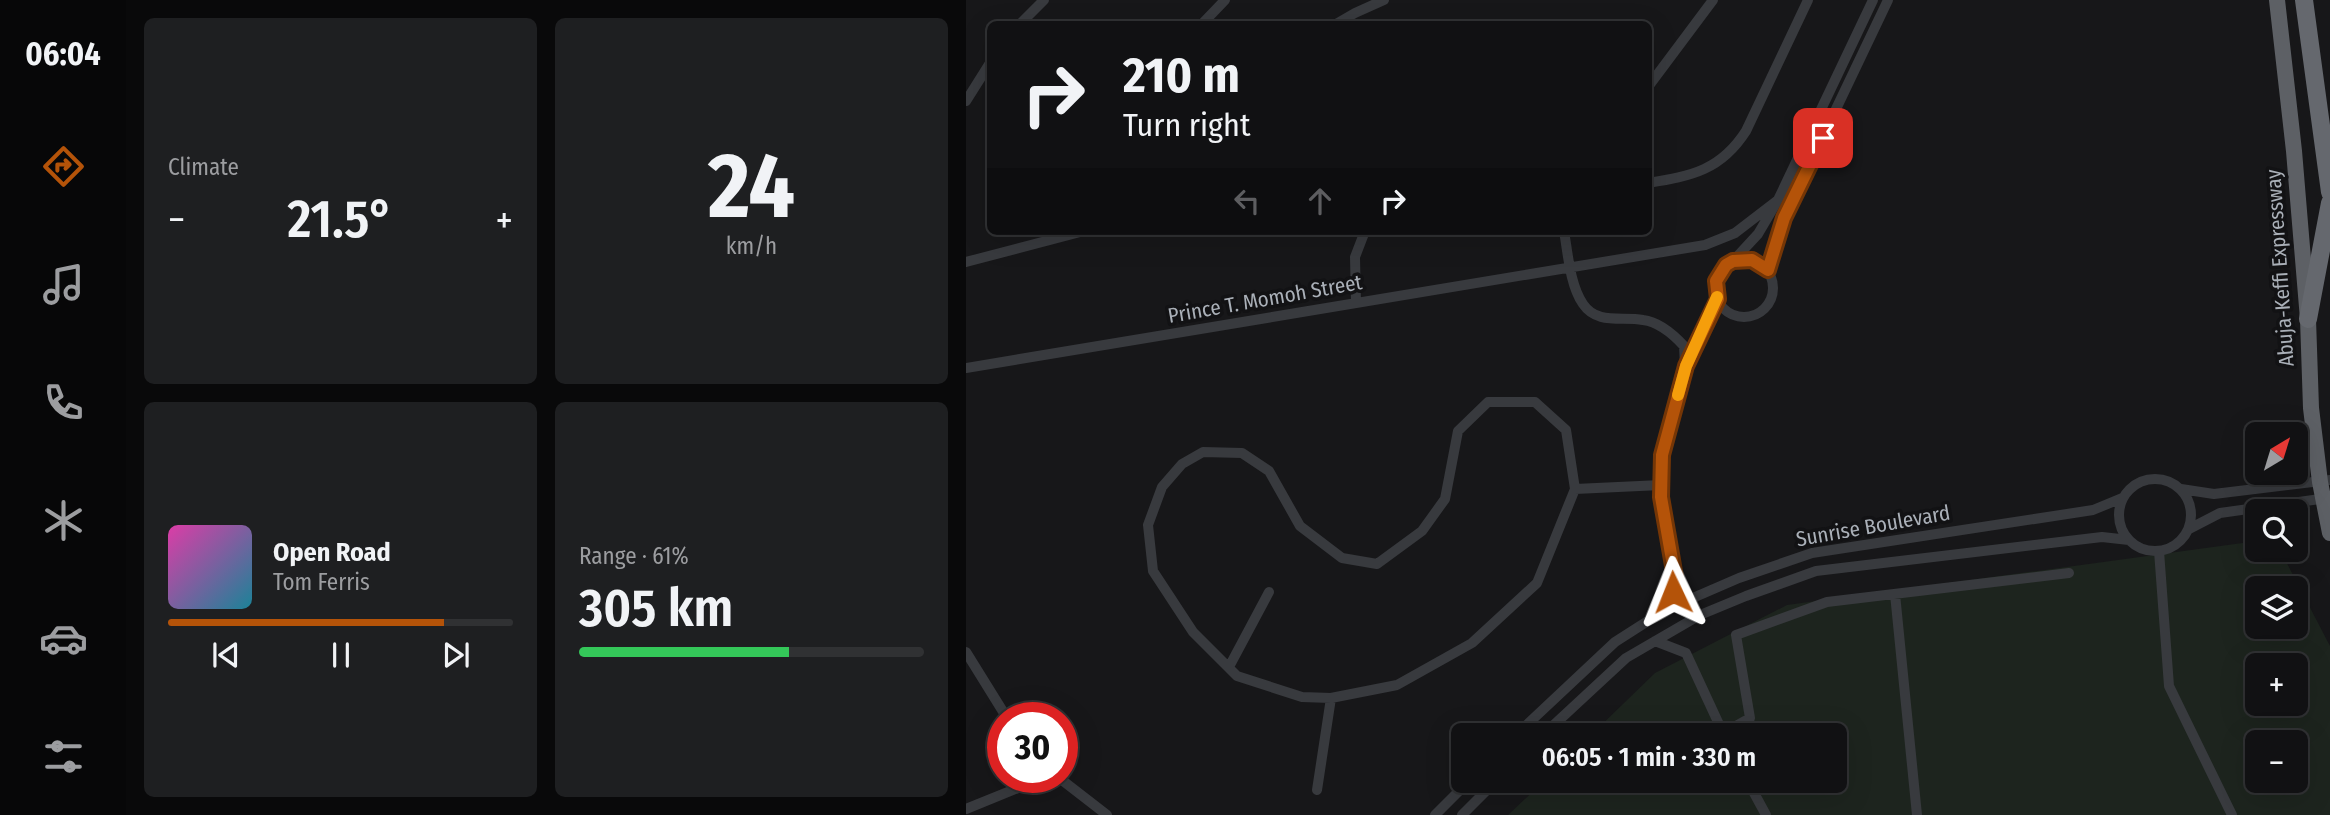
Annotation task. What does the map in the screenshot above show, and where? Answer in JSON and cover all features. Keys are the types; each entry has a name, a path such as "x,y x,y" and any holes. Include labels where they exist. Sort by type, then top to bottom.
{"highway":[{"name":"Abuja-Keffi Expressway","path":"2277,0 2294,151 2308,319 2311,408 2330,533"},
{"path":"2304,0 2330,192"},
{"path":"2308,319 2330,203"}],"street":[{"path":"1023,21 1044,0"},
{"path":"1210,21 1225,0"},
{"path":"1341,21 1384,0"},
{"path":"1652,82 1713,0"},
{"path":"1652,182 1704,170 1724,159 1737,145 1808,0"},
{"path":"1665,610 1673,592 1675,577 1661,497 1662,455 1686,366 1718,299 1716,281 1720,272 1758,234 1778,200 1873,0"},
{"path":"1718,299 1730,313 1740,316 1759,313 1766,307 1774,289 1768,270 1784,218 1888,0"},
{"path":"966,101 987,68"},
{"name":"Prince T. Momoh Street","path":"966,368 1705,245 1735,233 1778,200"},
{"path":"966,262 1069,235"},
{"path":"1356,303 1355,257 1363,235"},
{"path":"1565,235 1578,293 1589,311 1609,319 1645,320 1661,326 1684,345 1686,366"},
{"path":"1733,261 1752,260 1768,270"},
{"path":"1488,402 1535,402 1566,430 1574,489 1537,583 1472,643 1397,685 1331,698 1302,697 1237,676 1193,632 1153,571 1148,525 1162,487 1182,464 1203,452 1242,453 1269,471 1300,526 1342,558 1377,564 1422,531 1445,499 1458,431 1488,402"},
{"path":"2149,478 2171,482 2181,489 2214,494 2325,489 2220,513 2189,528 2177,544 2159,551 2138,547 2122,531 2119,521 2118,509 2122,498 2138,482 2149,478"},
{"path":"1574,489 1661,485"},
{"path":"2181,489 2190,508 2189,528"},
{"name":"Sunrise Boulevard","path":"1529,723 1615,642 1665,610 1739,578 1812,553 2093,510 2122,498"},
{"name":"Sunrise Boulevard","path":"1556,723 1626,658 1655,641 1700,615 1816,571 2102,537 2129,540"},
{"path":"2159,551 2169,686 2232,815"},
{"path":"1742,723 1750,718 1736,635 1827,602 2069,573"},
{"path":"1229,667 1269,592"},
{"path":"1895,594 1917,815"},
{"path":"1655,641 1686,653 1718,723"},
{"path":"966,652 997,702"},
{"path":"1317,790 1331,698"},
{"path":"966,809 1006,793"},
{"path":"1078,793 1107,815"},
{"path":"1435,815 1457,793"},
{"path":"1462,815 1484,793"},
{"path":"1754,793 1766,815"}],"shaded area":[{"path":"2245,543 2245,562 2286,562 2294,576 2245,576 2245,639 2308,639 2308,604 2330,646 2330,815 1508,815 1531,793 1847,793 1847,723 1603,723 1655,673 1787,605"}],"slow traffic":[{"path":"1678,395 1686,366 1717,297"}],"route":[{"path":"1673,592 1675,577 1661,497 1662,455 1686,366 1718,299 1716,281 1720,272 1733,261 1743,259 1760,263 1768,270 1770,256 1784,218 1823,138"}]}
